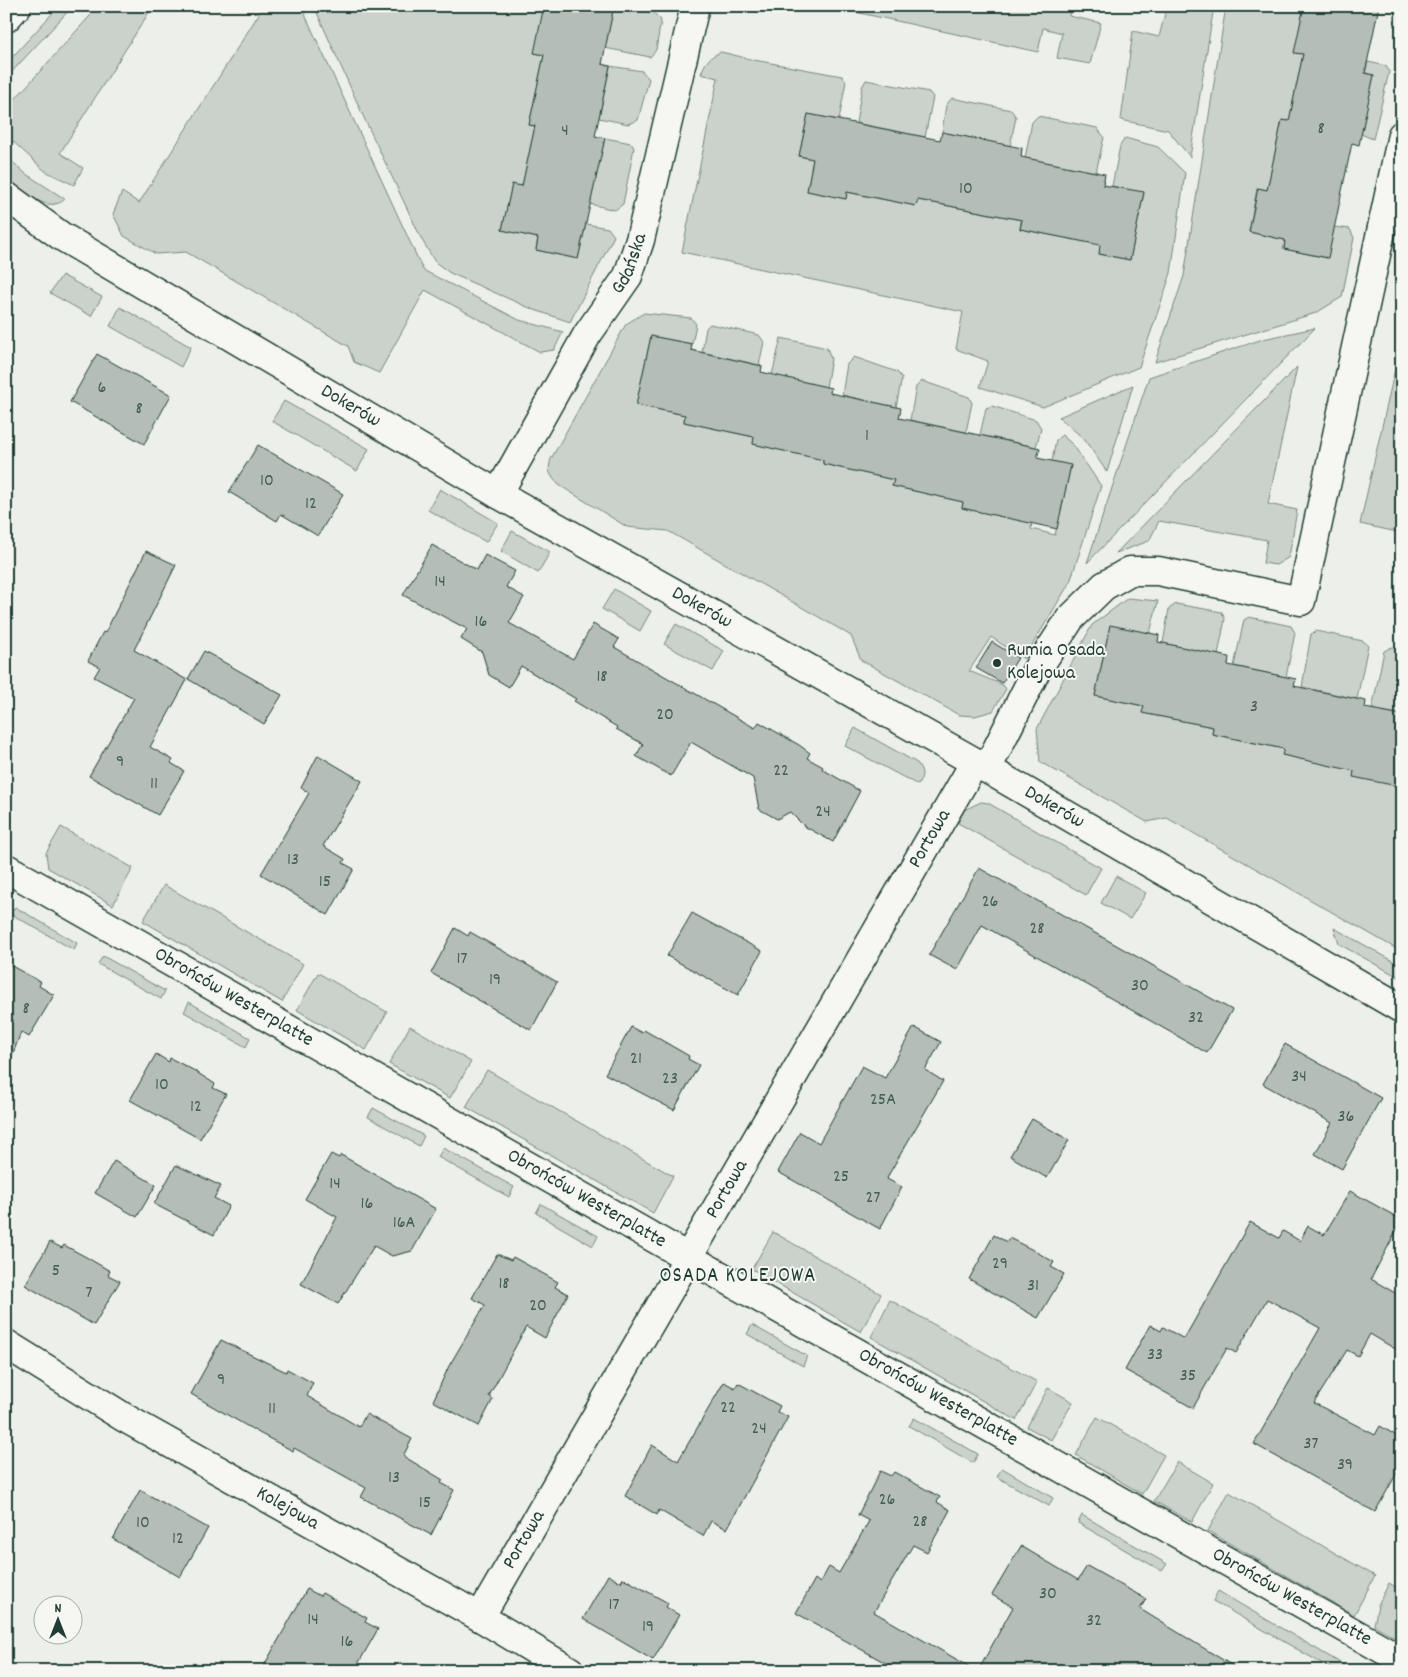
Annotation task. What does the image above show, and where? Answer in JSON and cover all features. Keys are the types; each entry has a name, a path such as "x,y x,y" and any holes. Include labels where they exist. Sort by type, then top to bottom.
{"street":[{"path":"6,18 17,6"},
{"name":"Gdańska","path":"498,494 587,335 628,276 640,240 696,6"},
{"name":"Portowa","path":"480,1617 689,1258 1036,671 1070,619 1104,586 1130,571 1173,573 1301,601 1402,135"},
{"name":"Dokerów","path":"6,196 61,236 498,494 981,765 1402,1010"},
{"name":"Obrońców Westerplatte","path":"6,868 689,1258 1402,1660"},
{"name":"Kolejowa","path":"6,1344 125,1418 480,1617 570,1671"}],"shaded area":[{"path":"59,6 73,6 6,78 6,64"},
{"path":"99,6 153,6 60,153 83,168 74,185 45,171 6,135 6,109"},
{"path":"264,6 301,6 423,270 519,320 563,332 554,350 540,352 425,290 379,373 354,362 348,346 186,252 156,254 124,236 113,214 122,192 139,203"},
{"path":"314,6 545,6 535,53 544,55 529,125 535,126 522,186 512,185 502,230 538,238 536,250 578,259 586,224 608,228 614,236 570,322 532,309 450,273 435,262 422,240 365,120"},
{"path":"614,6 654,13 661,20 656,50 650,57 605,48"},
{"path":"828,6 1071,6 1069,16 1101,23 1090,64 1057,58 1062,33 1043,28 1038,52"},
{"path":"1167,6 1214,6 1190,157 1168,130 1121,120 1133,31 1159,37"},
{"path":"1226,6 1304,6 1295,53 1303,54 1289,121 1282,120 1267,190 1257,188 1249,232 1285,240 1284,249 1327,258 1334,227 1350,229 1354,238 1342,297 1316,313 1155,362 1184,276"},
{"path":"721,52 842,76 846,81 839,120 808,114 799,156 813,159 807,191 846,199 847,192 916,206 918,200 1021,220 1020,229 1101,245 1099,254 1130,260 1144,193 1112,186 1120,146 1125,138 1158,147 1185,173 1171,273 1139,367 1043,407 980,387 988,361 956,349 963,312 682,252 718,78 701,74 708,60"},
{"path":"1368,62 1386,66 1389,72 1373,139 1361,134 1374,75 1365,73"},
{"path":"610,66 642,71 649,79 638,120 628,124 599,118"},
{"path":"866,80 929,92 933,97 925,137 856,123 862,87"},
{"path":"952,98 1011,110 1016,117 1010,146 942,132 946,105"},
{"path":"1038,116 1097,128 1104,137 1096,172 1025,158 1032,122"},
{"path":"605,138 631,143 634,148 623,204 615,210 590,204"},
{"path":"6,156 26,174 65,199 58,203 50,204 42,202 26,193 6,177"},
{"path":"62,275 102,297 91,316 50,293"},
{"path":"120,307 191,347 181,367 110,326"},
{"path":"644,313 691,318 696,324 692,344 651,336 636,405 685,415 684,422 754,437 753,444 823,459 823,464 894,480 892,486 963,502 962,508 1032,523 1031,529 1055,535 1071,466 1052,461 1056,440 1062,435 1074,446 1101,486 1070,582 1024,659 991,637 969,671 1003,685 1006,689 993,711 975,716 959,715 861,660 851,636 838,628 668,531 627,527 556,482 549,470 551,459 626,324"},
{"path":"710,324 759,335 764,342 759,365 702,352 706,328"},
{"path":"1315,328 1087,563 1149,377 1263,339"},
{"path":"781,338 827,348 831,359 826,387 772,375"},
{"path":"1402,338 1402,533 1360,524"},
{"path":"854,357 897,372 902,378 896,407 842,395 847,364"},
{"path":"1297,367 1268,504 1297,510 1289,557 1276,565 1263,563 1267,540 1159,521 1149,541 1116,553"},
{"path":"922,381 969,397 972,403 966,432 910,420 916,387"},
{"path":"1133,385 1107,472 1084,439 1059,417"},
{"path":"284,401 369,449 357,471 272,421"},
{"path":"992,406 1036,420 1041,428 1036,447 980,435 986,408"},
{"path":"440,489 498,523 486,542 428,510"},
{"path":"512,531 550,552 538,573 501,551"},
{"path":"614,589 651,611 640,631 602,609"},
{"path":"1128,598 1158,601 1150,633 1110,626 1095,696 1144,706 1143,713 1213,727 1212,734 1284,749 1283,755 1354,770 1402,787 1402,952 1167,818 1147,822 1040,762 1037,729 1092,625"},
{"path":"1176,604 1222,612 1225,619 1218,655 1163,643 1169,609"},
{"path":"1249,617 1291,626 1295,633 1286,677 1234,666 1244,620"},
{"path":"676,624 724,651 713,671 664,644"},
{"path":"1316,631 1363,641 1368,645 1357,699 1302,687 1311,634"},
{"path":"1392,647 1402,649 1402,715 1372,709 1384,651"},
{"path":"855,728 917,763 922,774 918,785 845,746"},
{"path":"981,802 988,803 1101,868 1086,895 958,823 964,810"},
{"path":"61,827 133,868 113,905 48,868 46,853"},
{"path":"1116,876 1146,893 1130,919 1101,903"},
{"path":"164,885 303,964 282,1002 143,921"},
{"path":"15,907 77,943 74,950 11,914"},
{"path":"1334,928 1402,966 1402,979 1339,944"},
{"path":"103,956 165,991 161,999 98,964"},
{"path":"318,973 387,1012 366,1050 297,1010"},
{"path":"189,1002 250,1038 246,1047 184,1012"},
{"path":"410,1026 471,1062 450,1098 389,1064"},
{"path":"487,1070 673,1176 653,1213 466,1107"},
{"path":"373,1108 424,1136 419,1146 368,1117"},
{"path":"443,1148 514,1187 509,1197 438,1157"},
{"path":"541,1204 598,1236 593,1246 536,1213"},
{"path":"773,1232 881,1294 861,1332 752,1269"},
{"path":"890,1300 1037,1382 1016,1420 871,1337"},
{"path":"752,1325 807,1356 803,1366 747,1334"},
{"path":"1048,1388 1073,1402 1051,1440 1027,1427"},
{"path":"1097,1417 1164,1455 1142,1494 1076,1455"},
{"path":"914,1418 978,1454 973,1463 909,1426"},
{"path":"1177,1462 1213,1483 1192,1522 1154,1501"},
{"path":"1002,1468 1053,1498 1049,1506 997,1477"},
{"path":"1229,1492 1375,1576 1354,1615 1208,1531"},
{"path":"1082,1515 1167,1564 1162,1571 1078,1523"},
{"path":"1389,1583 1402,1591 1402,1641 1374,1625 1378,1605"},
{"path":"1218,1591 1354,1671 1335,1671 1213,1601"}],"building":[{"path":"544,6 614,6 602,64 610,66 595,136 605,138 578,259 536,250 538,238 502,230 512,184 522,186 535,126 529,125 544,55 534,53"},
{"path":"1304,6 1379,6 1365,73 1374,75 1359,145 1352,143 1328,258 1284,249 1285,240 1249,232 1258,188 1267,190 1282,120 1289,121 1303,54 1294,53"},
{"path":"808,114 940,140 942,132 1022,148 1021,157 1105,174 1103,185 1144,192 1130,260 1099,254 1100,245 1020,229 1022,220 918,200 916,206 847,192 846,199 807,191 813,159 799,156"},
{"path":"651,336 692,344 691,350 762,366 761,372 831,388 830,393 901,408 899,418 1040,448 1037,458 1071,465 1057,529 962,508 963,502 892,486 894,480 823,464 823,460 753,444 754,437 684,422 685,415 636,405"},
{"path":"97,354 171,395 144,444 70,402"},
{"path":"258,445 343,494 318,536 281,514 277,521 229,492"},
{"path":"432,545 477,570 485,555 515,571 506,587 524,597 509,623 573,659 593,624 619,639 614,647 755,728 759,722 810,753 807,758 860,791 833,842 804,826 790,812 777,819 759,809 753,778 691,742 671,776 636,756 643,744 616,729 617,727 574,701 576,699 521,666 509,687 489,675 482,652 461,639 467,629 403,595"},
{"path":"146,551 176,565 134,650 187,680 150,747 173,760 171,763 184,771 158,815 89,776 134,698 94,677 100,667 88,661 103,632 105,633"},
{"path":"1110,625 1159,635 1158,642 1229,657 1228,665 1296,679 1294,686 1366,701 1365,708 1402,715 1402,787 1353,777 1354,771 1282,755 1284,749 1212,734 1213,727 1142,713 1144,706 1095,696"},
{"name":"Rumia Osada Kolejowa","path":"992,642 1018,658 1002,683 976,668"},
{"path":"204,651 282,695 264,724 188,679"},
{"path":"318,755 362,781 323,846 345,859 343,863 354,869 328,915 261,874 309,793 301,788"},
{"path":"979,868 1232,1010 1207,1053 982,925 957,970 929,955"},
{"path":"692,913 762,951 738,995 667,956"},
{"path":"455,928 468,936 470,932 557,982 531,1030 431,973"},
{"path":"6,963 41,982 39,986 54,995 29,1037 21,1032 9,1064 6,1064"},
{"path":"631,1027 642,1033 644,1030 689,1056 688,1059 699,1065 674,1110 605,1074"},
{"path":"914,1027 941,1042 925,1070 943,1081 889,1174 887,1179 902,1187 880,1229 778,1172 800,1132 819,1143 862,1066 885,1078"},
{"path":"1285,1044 1381,1098 1342,1169 1315,1154 1332,1123 1263,1084"},
{"path":"156,1054 169,1062 170,1058 193,1070 215,1084 213,1088 226,1094 200,1139 130,1100"},
{"path":"1032,1119 1069,1140 1047,1178 1010,1156"},
{"path":"331,1154 339,1158 341,1155 436,1209 412,1251 392,1256 374,1246 338,1304 301,1284 337,1217 305,1199"},
{"path":"114,1161 156,1185 137,1217 95,1193"},
{"path":"176,1165 221,1186 214,1198 229,1206 214,1235 154,1204"},
{"path":"1350,1191 1402,1220 1371,1279 1402,1297 1402,1353 1370,1334 1358,1356 1347,1350 1314,1403 1375,1435 1380,1426 1402,1439 1402,1464 1375,1512 1254,1444 1320,1328 1267,1299 1236,1353 1227,1348 1193,1408 1125,1370 1150,1325 1161,1331 1163,1327 1184,1339 1250,1222 1279,1238 1283,1231 1300,1241 1308,1226 1324,1235"},
{"path":"994,1235 1007,1242 1009,1238 1031,1249 1054,1262 1051,1267 1064,1274 1038,1318 969,1279"},
{"path":"50,1242 62,1248 64,1245 86,1257 110,1271 108,1275 120,1281 94,1325 25,1285"},
{"path":"497,1254 511,1260 513,1257 558,1282 555,1287 568,1294 545,1338 526,1327 489,1396 493,1399 479,1426 433,1401 449,1366 485,1305 472,1298"},
{"path":"221,1340 286,1372 287,1369 313,1383 307,1396 359,1427 366,1414 412,1439 403,1456 443,1480 441,1483 454,1490 431,1535 361,1497 366,1488 294,1448 293,1451 259,1433 191,1394"},
{"path":"724,1382 735,1388 738,1383 780,1406 777,1412 788,1417 727,1529 711,1521 703,1536 659,1510 657,1515 625,1496 652,1445 678,1461"},
{"path":"880,1471 891,1476 894,1472 940,1497 937,1502 950,1510 927,1552 913,1545 874,1612 977,1671 900,1671 796,1613 815,1579 820,1583 829,1567 839,1573 869,1521 858,1515"},
{"path":"140,1490 208,1528 180,1577 113,1539"},
{"path":"1021,1546 1078,1580 1087,1566 1146,1599 1140,1609 1241,1671 978,1671 1013,1607 992,1595"},
{"path":"608,1575 621,1582 623,1578 668,1603 666,1607 679,1615 653,1660 583,1619"},
{"path":"307,1589 320,1596 322,1593 367,1618 365,1622 378,1629 354,1671 261,1671"}],"place":[{"name":"Rumia Osada Kolejowa","path":"997,663"}],"district":[{"name":"OSADA KOLEJOWA","path":"738,1277"}]}
